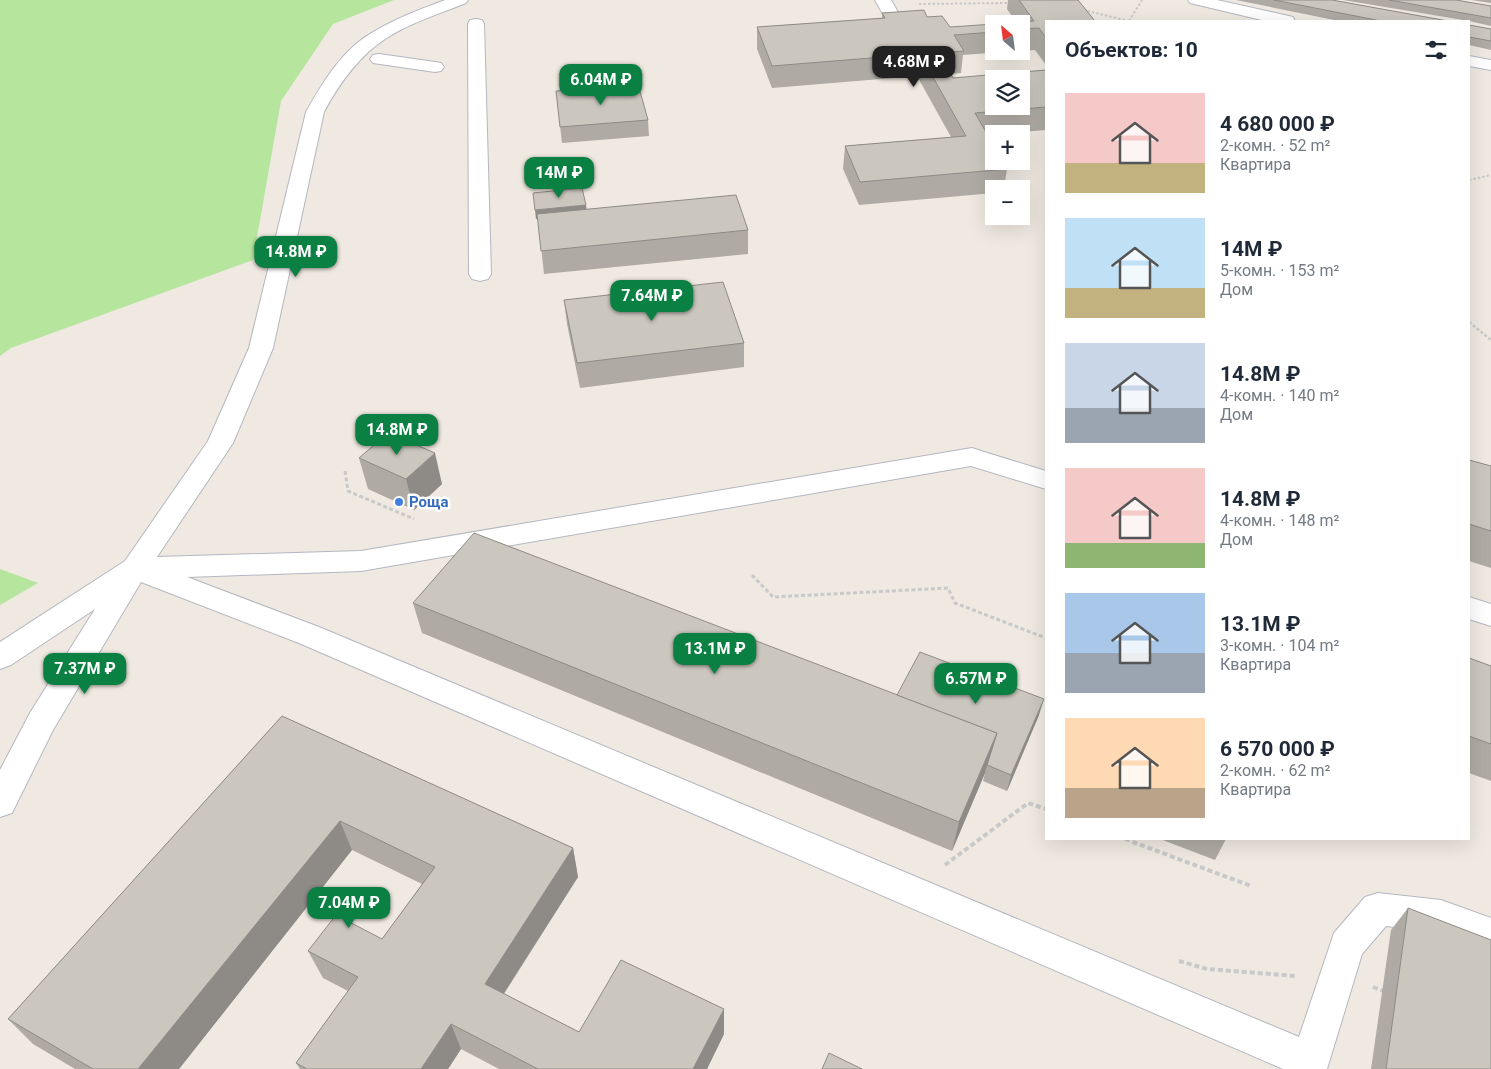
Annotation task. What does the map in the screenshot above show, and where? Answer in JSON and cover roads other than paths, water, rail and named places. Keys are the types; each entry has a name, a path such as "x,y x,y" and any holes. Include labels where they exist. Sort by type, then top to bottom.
{"street":[{"path":"0,803 41,722 135,568 220,443 261,348 315,112 330,83 354,56 380,35 460,0"},
{"path":"883,0 894,19"},
{"path":"1196,0 1283,20"},
{"path":"476,24 480,274"},
{"path":"379,59 435,67"},
{"path":"1470,60 1491,65"},
{"path":"0,657 135,568 361,561 972,457 1045,480"},
{"path":"135,568 304,633 1309,1065 1347,945 1378,909 1441,916 1491,935"},
{"path":"1470,608 1491,615"}],"place":[{"name":"Роща","path":"399,502"}]}
